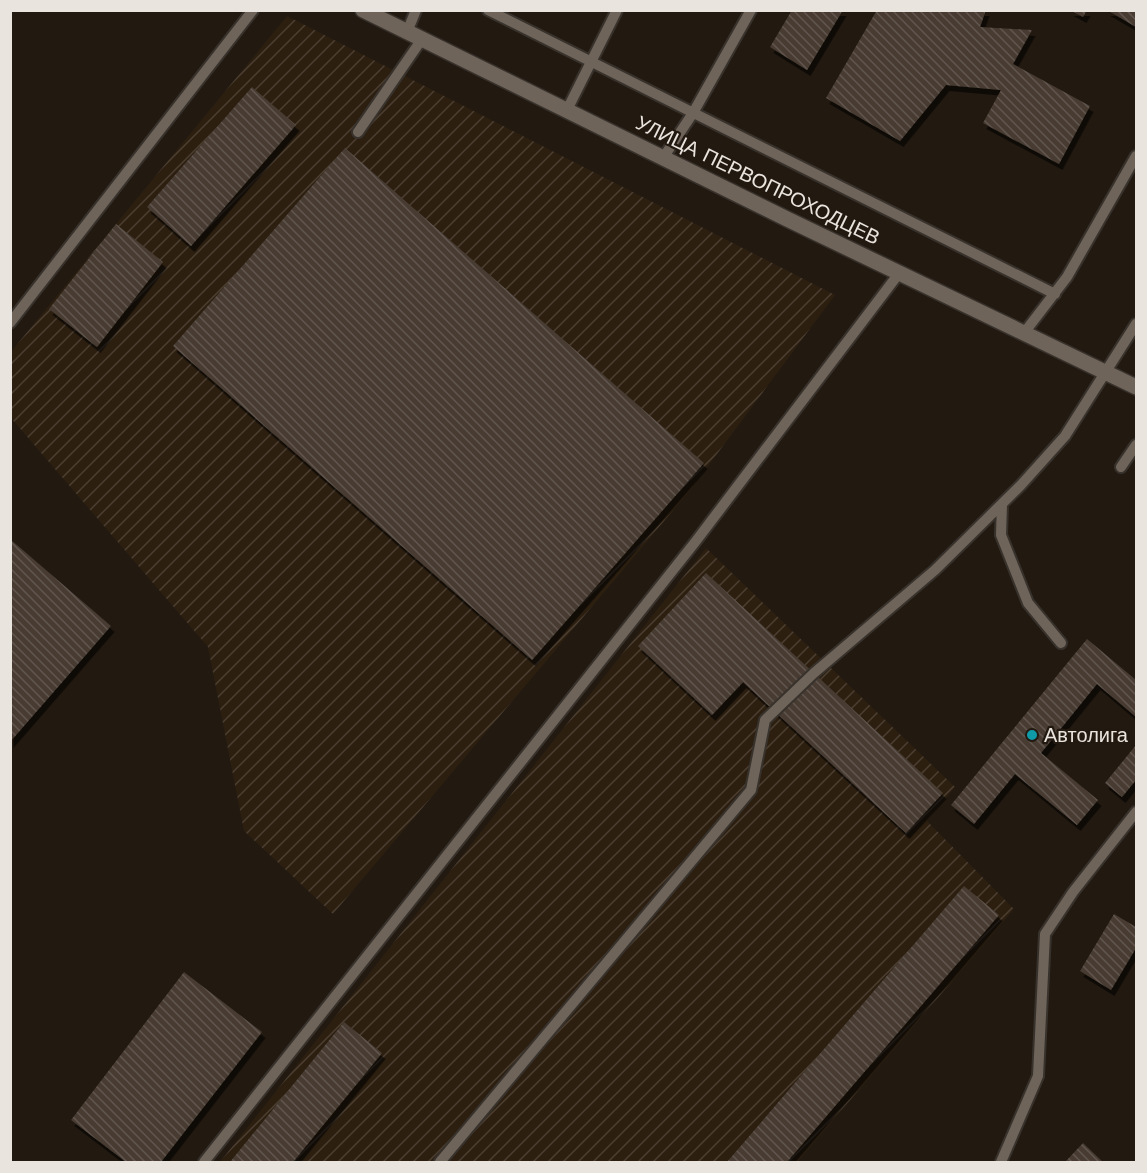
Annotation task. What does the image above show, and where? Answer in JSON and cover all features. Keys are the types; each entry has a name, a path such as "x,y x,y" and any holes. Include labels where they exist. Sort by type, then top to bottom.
{"street":[{"name":"УЛИЦА ПЕРВОПРОХОДЦЕВ","path":"363,10 1137,387"}],"lane":[{"path":"10,323 253,10"},
{"path":"407,32 416,10"},
{"path":"488,10 1055,294"},
{"path":"567,110 616,10"},
{"path":"663,158 693,113 751,10"},
{"path":"358,132 422,39"},
{"path":"1024,333 1068,277 1137,156"},
{"path":"204,1162 696,541 900,272"},
{"path":"440,1162 751,790 765,720 814,673 935,570 1002,504 1065,436 1137,324"},
{"path":"1121,467 1137,445"},
{"path":"1002,504 1001,535 1028,603 1061,644"},
{"path":"1000,1162 1038,1076 1045,934 1073,892 1137,812"}],"shaded area":[{"path":"287,16 835,295 691,489 333,914 244,831 208,647 11,418 10,353"},
{"path":"706,548 955,787 927,821 1014,909 797,1162 220,1162"}],"building":[{"path":"792,10 843,10 807,70 770,47"},
{"path":"877,10 986,10 980,27 1032,30 1013,64 1090,106 1059,164 983,123 1001,90 946,85 900,141 826,98"},
{"path":"1070,10 1087,10 1083,17"},
{"path":"1107,10 1136,10 1136,27"},
{"path":"252,87 296,125 191,246 147,207"},
{"path":"345,148 704,463 532,660 173,346"},
{"path":"116,224 163,262 97,347 49,309"},
{"path":"10,539 111,626 10,742"},
{"path":"706,573 943,793 906,833 743,682 712,715 638,646"},
{"name":"Автолига","path":"1087,639 1136,680 1136,717 1097,684 1041,753 1098,800 1077,825 1015,774 974,824 951,805"},
{"name":"Автолига","path":"1136,745 1136,780 1122,797 1105,783"},
{"path":"964,886 999,915 787,1162 727,1162"},
{"path":"1114,914 1136,927 1136,948 1111,990 1080,971"},
{"path":"184,972 262,1032 161,1162 126,1162 71,1120"},
{"path":"344,1022 382,1053 293,1162 230,1162"},
{"path":"1083,1143 1103,1162 1065,1162"}],"place":[{"name":"Автолига","path":"1032,735"}]}
